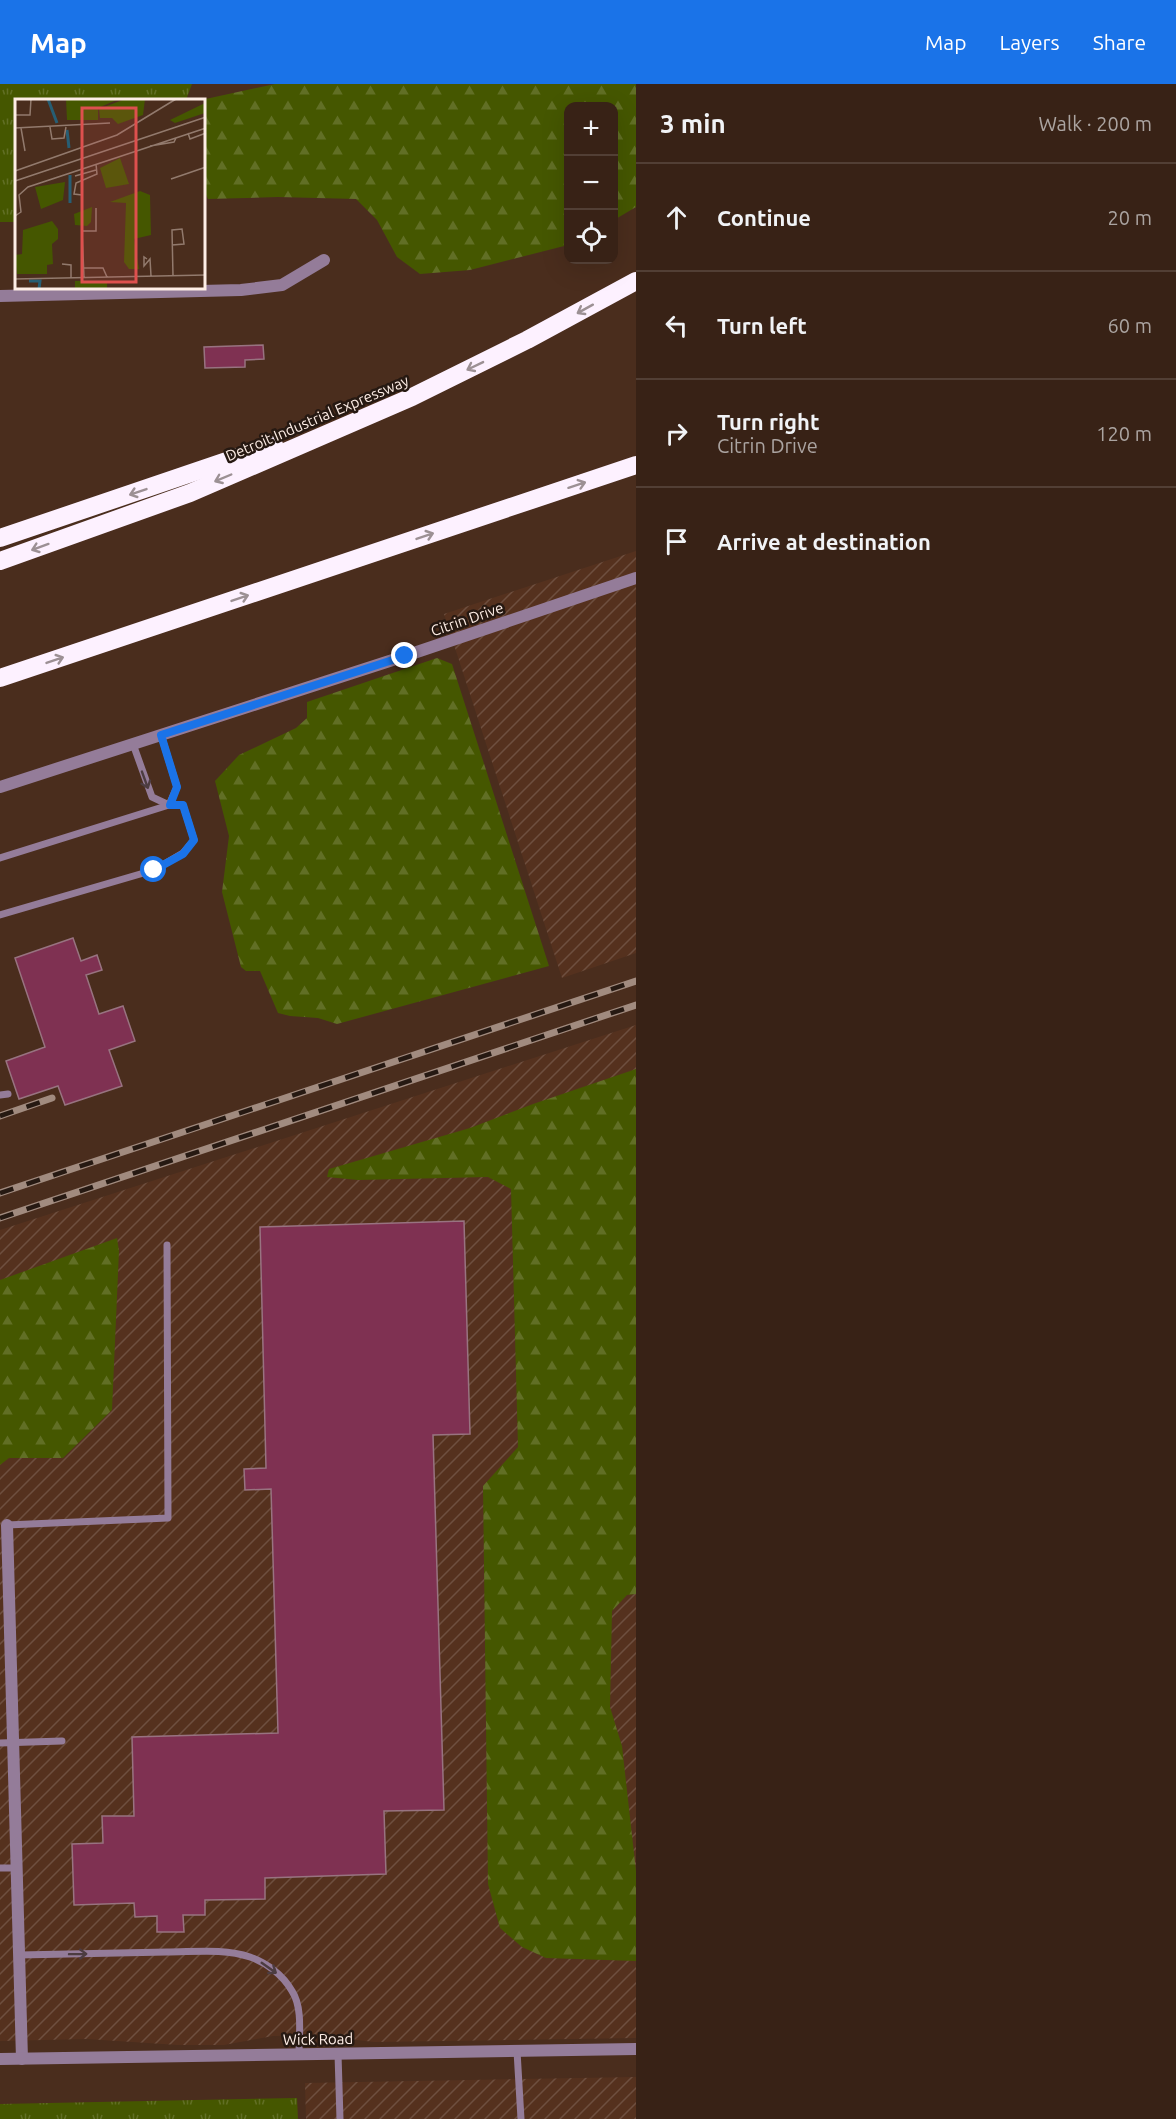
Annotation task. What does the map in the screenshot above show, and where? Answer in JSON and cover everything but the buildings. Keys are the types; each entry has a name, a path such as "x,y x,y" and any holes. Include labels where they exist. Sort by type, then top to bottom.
{"highway":[{"name":"Detroit Industrial Expressway","path":"0,561 190,493 412,397 527,340 636,281"},
{"path":"0,538 412,397"},
{"path":"0,678 636,465"}],"street":[{"path":"0,296 241,290 282,285 324,260"},
{"name":"Citrin Drive","path":"0,787 636,578"},
{"path":"7,1525 6,1648 14,1743 22,2059"},
{"name":"Wick Road","path":"0,2060 636,2049"}],"lane":[{"path":"161,735 177,787 170,805"},
{"path":"133,744 152,797 170,805"},
{"path":"0,858 170,805 183,805 194,840 183,854 154,870 0,915"},
{"path":"7,1525 168,1518 167,1245"},
{"path":"0,1743 62,1741"},
{"path":"0,1868 17,1868"},
{"path":"20,1955 215,1951 248,1956 282,1977 293,1991 297,2001 299,2054"},
{"path":"517,2051 521,2119"},
{"path":"338,2054 340,2119"}],"shaded area":[{"path":"636,551 636,953 562,978 444,614"},
{"path":"636,1025 636,2038 374,2042 316,2035 273,2036 224,2045 178,2045 87,2039 0,2041 0,1230"},
{"path":"636,2077 636,2119 306,2119 305,2083"}],"green space":[{"path":"0,84 192,84 186,99 15,99 15,222 0,222"},
{"path":"275,84 636,84 636,207 618,218 618,102 564,102 564,246 470,270 420,274 397,257 377,220 356,199 278,197 208,199 206,194 206,99"},
{"path":"437,658 452,664 549,966 337,1024 318,1018 278,1013 260,971 246,971 241,967 222,892 229,836 215,781 239,755 296,728 307,718 307,702"},
{"path":"636,1069 636,1594 627,1595 612,1611 610,1707 622,1746 636,1871 636,1961 546,1958 522,1947 500,1928 488,1884 483,1486 518,1447 511,1189 488,1177 358,1180 327,1177 329,1169 470,1128"},
{"path":"117,1238 119,1251 112,1410 63,1458 9,1458 0,1465 0,1280"},
{"path":"297,2098 298,2119 0,2119 0,2104"}],"railway":[{"path":"0,1193 636,981"},
{"path":"0,1218 636,1005"},
{"path":"0,1116 52,1098"}],"route":[{"path":"154,870 183,854 194,840 183,805 170,805 177,787 161,735 405,656"}]}
